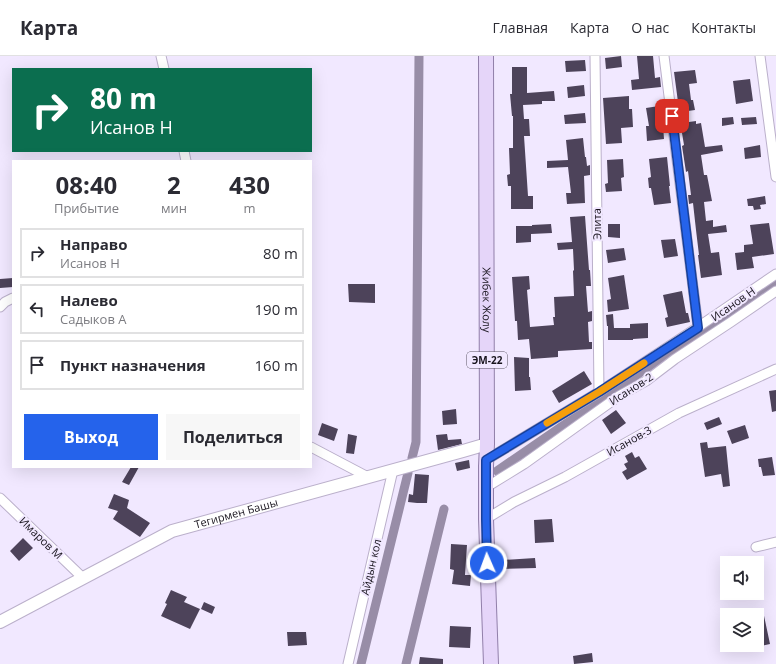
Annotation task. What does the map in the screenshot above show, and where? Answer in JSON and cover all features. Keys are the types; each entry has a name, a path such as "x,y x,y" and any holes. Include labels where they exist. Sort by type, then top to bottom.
{"main road":[{"name":"Жибек Жолу","path":"486,56 486,519 491,664"}],"street":[{"path":"161,56 164,68"},
{"name":"Элита","path":"595,56 599,392"},
{"path":"664,56 698,328"},
{"path":"760,56 776,176"},
{"name":"Исанов Н","path":"486,460 599,392 698,328 776,274"},
{"name":"Исанов-2","path":"486,488 524,464 619,396 646,381 675,359 776,291"},
{"path":"0,307 12,298"},
{"name":"Исанов-3","path":"486,519 514,502 565,477 679,413 776,369"},
{"name":"Тегирмен Башы","path":"0,622 172,531 487,444"},
{"path":"312,448 368,477"},
{"name":"Айдын кол","path":"348,664 393,470"},
{"name":"Имаров М","path":"0,498 83,578"},
{"path":"756,547 776,542"}],"building":[{"path":"621,56 622,67 606,69 605,58"},
{"path":"637,56 653,56 655,78 660,77 661,87 632,90 631,80 639,79"},
{"path":"585,60 586,71 566,72 565,61"},
{"path":"512,67 527,67 527,93 554,91 555,101 542,101 542,104 523,105 524,119 529,119 530,136 524,136 528,196 533,196 533,209 511,209 511,186 508,186 507,175 510,174 509,148 513,148 513,116 510,94 512,94"},
{"path":"695,70 697,83 689,84 691,100 693,100 695,110 688,111 689,122 696,121 696,124 701,123 705,147 722,145 723,151 701,155 704,175 707,175 712,201 704,202 706,221 713,220 713,227 726,225 727,232 708,234 711,253 719,252 722,275 701,278 693,203 689,204 688,195 691,195 688,171 686,172 682,146 684,145 676,102 678,102 674,72"},
{"path":"750,79 753,101 736,104 733,81"},
{"path":"584,85 585,96 568,98 567,87"},
{"path":"629,96 629,109 632,109 633,127 621,128 622,143 606,144 603,98"},
{"path":"659,106 664,139 647,141 646,126 649,126 646,108"},
{"path":"585,113 586,123 565,124 564,115"},
{"path":"733,117 734,124 722,126 722,118"},
{"path":"756,117 757,124 742,125 741,118"},
{"path":"583,138 587,166 590,165 590,175 584,176 585,203 567,204 566,193 571,193 568,167 547,168 547,161 568,160 566,140"},
{"path":"760,145 761,157 745,159 744,148"},
{"path":"667,157 671,203 654,205 651,188 649,188 648,178 651,177 649,159"},
{"path":"623,159 624,177 621,178 622,191 606,192 605,184 608,183 607,160"},
{"path":"765,196 766,204 760,205 761,209 754,210 753,206 748,206 747,199"},
{"path":"585,216 591,286 586,286 588,312 592,311 592,321 588,322 589,342 592,342 592,349 558,351 558,357 531,359 529,339 518,340 512,277 529,276 530,289 527,290 530,327 554,325 554,297 574,296 573,249 558,250 557,243 572,242 570,217"},
{"path":"769,223 774,254 752,257 754,268 737,270 735,253 744,252 744,245 753,244 750,225"},
{"path":"551,224 552,233 531,234 531,242 516,243 516,226"},
{"path":"608,224 620,224 620,238 608,237"},
{"path":"675,239 678,256 664,258 661,240"},
{"path":"624,248 626,260 608,263 606,250"},
{"path":"624,275 629,309 608,312 607,300 611,299 608,278"},
{"path":"12,278 12,287 0,288 0,279"},
{"path":"348,284 375,284 375,303 349,302"},
{"path":"682,291 686,313 688,313 690,322 667,327 665,318 668,317 663,295"},
{"path":"613,314 614,328 630,328 630,324 648,323 648,338 633,340 608,340 606,315"},
{"path":"514,357 529,358 531,390 515,391"},
{"path":"584,371 592,384 559,403 552,391"},
{"path":"776,390 776,411 772,412 769,391"},
{"path":"456,409 457,424 443,425 442,411"},
{"path":"616,410 626,423 611,434 602,420"},
{"path":"719,417 722,424 707,430 704,423"},
{"path":"322,423 338,429 334,441 318,435"},
{"path":"745,425 749,438 732,444 727,431"},
{"path":"348,434 357,436 354,454 346,453"},
{"path":"447,434 448,440 461,439 462,444 438,450 436,435"},
{"path":"707,442 708,448 726,446 730,486 723,487 721,474 705,477 700,443"},
{"path":"632,452 635,458 639,456 647,469 627,480 622,472 627,469 624,464 628,462 625,456"},
{"path":"772,457 775,475 763,476 761,467 759,467 758,459"},
{"path":"469,460 470,468 457,471 455,463"},
{"path":"130,468 138,468 129,485 122,482"},
{"path":"415,474 429,475 427,503 408,502 409,494 413,495"},
{"path":"114,494 129,500 127,508 150,523 140,537 113,519 118,511 108,508"},
{"path":"552,519 554,542 535,543 534,520"},
{"path":"23,538 33,548 19,561 10,551"},
{"path":"451,544 467,545 465,575 471,575 470,586 452,584 454,570 450,569"},
{"path":"535,558 536,568 502,569 502,560"},
{"path":"171,590 187,597 184,602 200,609 190,629 161,616 167,604 165,603"},
{"path":"204,602 215,607 212,614 201,609"},
{"path":"764,616 770,644 764,645"},
{"path":"450,626 471,627 470,648 449,647"},
{"path":"287,632 306,632 307,645 288,646"},
{"path":"592,653 593,662 574,664 573,656"},
{"path":"420,657 443,659 443,664 419,664"}],"waterway":[{"path":"412,458 416,442 419,56"},
{"path":"497,471 670,352 776,282"},
{"path":"361,664 408,473"},
{"path":"406,664 444,509"}],"slow traffic":[{"path":"547,423 644,363"}],"route":[{"path":"487,563 486,460 599,392 698,328 672,116"}]}
